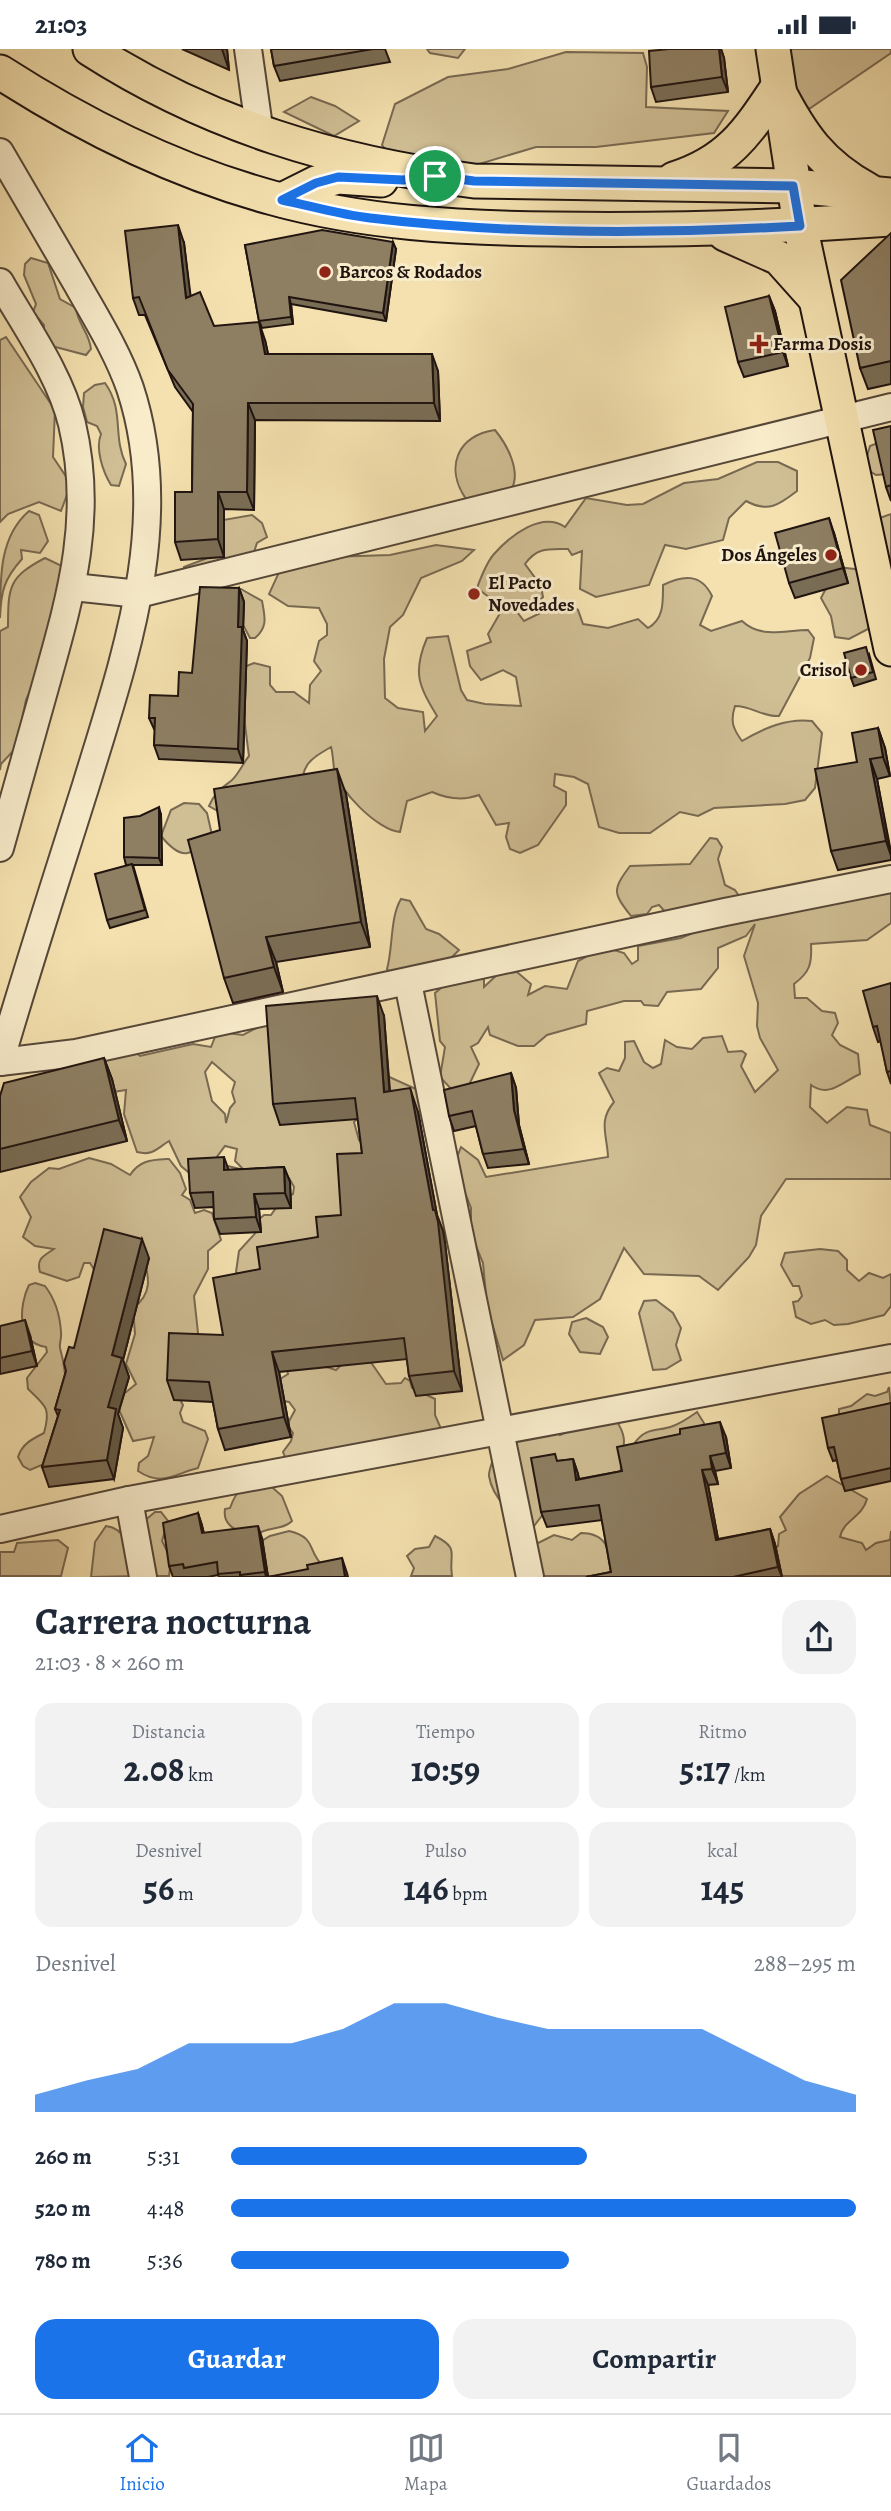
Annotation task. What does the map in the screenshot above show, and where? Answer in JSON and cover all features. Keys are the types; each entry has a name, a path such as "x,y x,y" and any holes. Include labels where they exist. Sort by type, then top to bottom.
{"main road":[{"path":"90,49 142,82 260,134 435,176 474,181 793,186 881,194"},
{"path":"773,49 800,226 891,649"},
{"path":"0,72 79,119 172,163 282,200 368,218 493,228 716,231 891,219"},
{"path":"655,185 702,170 727,153 754,123 777,88"},
{"path":"777,88 811,146 831,167 881,194"},
{"path":"282,200 316,183 338,177 403,180 435,176"},
{"path":"716,231 779,258 816,300"}],"street":[{"path":"248,49 260,134"},
{"path":"0,152 112,344 130,388 140,429 147,504 146,544 139,594 121,668 1,1052 29,1057 76,1053 725,912 891,879"},
{"path":"0,282 52,374 71,421 81,472 81,532 73,587 0,848"},
{"path":"73,587 139,594 891,407"},
{"path":"408,983 530,1577"},
{"path":"0,1529 129,1500 891,1359"},
{"path":"129,1500 143,1577"}],"shaded area":[{"path":"427,49 465,49 458,58 430,53"},
{"path":"789,49 891,49 891,53 809,109 790,92"},
{"path":"566,52 643,53 647,67 646,107 728,111 714,133 596,147 536,147 476,165 392,158 382,145 395,104 448,77 508,69"},
{"path":"311,97 335,106 359,121 334,136 284,112"},
{"path":"31,258 48,263 60,299 76,308 90,343 91,349 86,355 44,344 44,325 33,312 36,304 24,275 25,264"},
{"path":"6,337 55,410 53,457 71,484 61,511 39,502 8,514 0,522 0,340"},
{"path":"105,383 115,404 122,454 126,464 119,486 111,485 105,474 99,453 101,434 97,426 87,422 83,407 84,393 95,385"},
{"path":"495,430 511,458 515,472 514,483 509,493 500,499 466,499 456,475 458,454 472,438"},
{"path":"880,442 887,474 876,475 868,470 867,456 870,446"},
{"path":"757,462 778,462 797,471 797,491 773,506 754,505 746,501 729,518 723,540 686,549 665,545 649,585 596,597 580,589 582,551 572,555 568,549 544,550 534,554 525,564 541,586 543,597 535,604 514,608 524,621 565,601 578,610 583,624 608,628 638,619 648,628 660,615 663,585 678,579 691,578 703,583 712,596 700,625 711,631 742,621 749,627 765,632 808,630 814,638 810,658 779,716 735,706 733,716 735,729 742,741 776,725 812,721 822,733 815,788 805,800 785,804 714,808 698,816 680,812 650,833 619,833 599,827 588,784 574,777 555,774 554,786 566,792 566,805 538,845 520,853 510,849 506,837 509,823 496,825 479,795 456,798 432,792 407,801 400,832 381,825 360,808 343,787 334,768 331,747 308,764 300,793 223,814 209,806 221,788 237,775 249,756 243,710 244,667 254,663 270,667 270,685 276,692 294,692 309,703 310,685 321,671 314,661 319,641 327,635 327,624 319,608 288,606 269,594 280,570 329,557 390,555 436,545 474,550 462,561 421,578 403,615 390,627 384,659 385,698 398,708 423,712 425,731 437,716 420,679 420,661 427,638 448,636 461,690 467,700 521,706 516,677 503,670 481,680 470,666 467,651 491,642 488,634 503,608 477,588 491,557 509,540 527,527 537,524 547,522 565,527 586,498 627,505 643,504 684,483 718,479"},
{"path":"29,511 39,515 48,541 40,553 21,550 22,559 5,586 0,618 0,587 7,545 19,521"},
{"path":"891,514 891,579 877,519"},
{"path":"252,515 262,523 267,537 257,543 254,552 184,571 184,567 218,554 223,520"},
{"path":"45,558 62,566 60,602 40,668 26,700 16,748 1,764 0,770 0,631 8,627 10,592 17,577"},
{"path":"837,567 863,570 875,610 868,629 849,639 835,637 831,616 821,598"},
{"path":"241,589 262,601 264,626 255,638 250,638 241,621 234,590"},
{"path":"184,803 199,804 207,813 212,835 192,851 181,853 161,836 171,810"},
{"path":"710,838 717,839 722,847 718,859 725,885 735,890 741,899 667,914 659,905 652,907 647,914 631,916 617,891 630,866 690,864"},
{"path":"891,891 891,923 867,940 811,944 809,967 794,984 795,998 807,998 822,1011 835,1013 838,1023 832,1035 840,1045 858,1054 860,1074 830,1089 818,1089 811,1085 810,1107 827,1123 847,1107 867,1110 870,1125 891,1133 891,1179 786,1179 761,1216 756,1245 749,1257 718,1290 699,1276 644,1274 624,1248 600,1299 573,1317 535,1320 524,1345 503,1360 487,1306 483,1263 471,1234 471,1208 454,1165 461,1147 478,1160 486,1177 608,1157 605,1122 614,1102 599,1073 607,1068 619,1071 625,1058 625,1042 634,1041 644,1062 653,1068 661,1064 665,1040 677,1047 692,1049 703,1038 722,1036 728,1052 742,1051 746,1054 741,1066 755,1092 778,1070 760,1038 757,1026 758,1003 744,956 755,924 746,936 718,948 718,968 701,989 667,992 658,1006 644,1005 641,1001 624,1001 587,1011 586,1024 547,1035 534,1046 518,1046 490,1035 488,1027 478,1043 471,1047 479,1064 467,1089 453,1091 440,1077 445,1047 440,1041 435,993 452,979 477,975 484,980 484,987 498,974 517,972 531,984 528,995 545,986 567,989 578,961 604,947 624,953 632,964 638,960 638,946 681,938 745,911 757,920 766,912"},
{"path":"401,899 410,901 426,929 439,934 459,950 451,958 395,979 387,969 395,915"},
{"path":"268,1022 416,1089 424,1101 427,1115 421,1121 359,1117 354,1122 359,1140 370,1147 348,1228 247,1279 236,1272 239,1251 260,1228 256,1222 264,1215 271,1215 282,1199 293,1194 294,1187 289,1178 219,1169 228,1166 244,1170 235,1161 237,1149 225,1146 199,1181 181,1166 169,1141 151,1152 137,1152 124,1114 126,1090 107,1093 89,1052 128,1045 140,1056 193,1044 211,1047 215,1037 227,1033 243,1035","holes":["212,1062 235,1082 232,1092 235,1102 230,1108 226,1123 225,1114 212,1101 205,1072"]},
{"path":"89,1158 111,1164 130,1175 146,1162 169,1159 180,1173 186,1189 182,1195 190,1200 195,1213 204,1210 212,1213 221,1240 208,1251 208,1269 194,1296 198,1333 173,1386 183,1405 180,1413 183,1422 205,1431 208,1439 198,1468 168,1478 154,1478 138,1471 139,1463 148,1456 154,1437 133,1441 115,1401 136,1384 126,1364 135,1334 133,1308 145,1296 148,1282 142,1250 95,1271 90,1263 84,1263 79,1277 67,1281 40,1272 40,1260 54,1249 35,1246 23,1237 31,1217 20,1197 31,1182 49,1168 59,1169"},
{"path":"820,1249 838,1251 847,1260 847,1270 859,1281 869,1273 883,1278 891,1274 891,1306 884,1315 834,1325 825,1320 811,1324 796,1317 793,1302 802,1296 799,1286 793,1286 781,1265 785,1253"},
{"path":"35,1283 45,1286 52,1296 58,1314 65,1392 49,1462 30,1470 23,1466 18,1457 25,1445 44,1433 47,1418 43,1404 28,1389 27,1378 47,1352 46,1347 29,1338 22,1322 26,1293 29,1285"},
{"path":"656,1300 673,1313 681,1328 676,1345 681,1360 666,1369 653,1370 639,1313 644,1301"},
{"path":"586,1318 603,1327 608,1337 600,1354 580,1352 569,1334 572,1322"},
{"path":"355,1352 370,1361 386,1384 401,1383 405,1378 410,1381 412,1388 435,1399 435,1415 442,1431 294,1461 285,1457 283,1452 293,1433 287,1425 295,1410 289,1402 283,1401 280,1379 288,1374 286,1366 320,1365 336,1370"},
{"path":"889,1387 891,1407 839,1416 839,1409 851,1406 867,1394 875,1396 887,1392"},
{"path":"697,1412 704,1423 701,1431 636,1449 634,1444 643,1434 676,1425"},
{"path":"615,1419 624,1442 621,1478 544,1513 534,1526 512,1514 500,1500 489,1476 498,1444 553,1428 560,1435 567,1432 571,1424"},
{"path":"827,1476 867,1499 861,1510 845,1526 840,1537 862,1543 866,1550 876,1543 890,1540 891,1531 891,1576 772,1576 769,1555 778,1546 779,1534 786,1530 780,1517 799,1494"},
{"path":"263,1479 282,1496 292,1521 257,1535 234,1528 226,1521 225,1509 230,1508 242,1488"},
{"path":"155,1512 161,1512 168,1521 162,1541 171,1559 169,1576 153,1576 143,1522"},
{"path":"106,1526 114,1528 125,1538 137,1576 91,1577 95,1542"},
{"path":"289,1531 308,1541 324,1567 320,1576 268,1576 260,1542"},
{"path":"581,1533 597,1536 603,1541 609,1552 612,1576 530,1576 536,1544 554,1535 572,1540"},
{"path":"435,1536 451,1549 452,1576 411,1576 414,1568 407,1556 415,1549 429,1547"},
{"path":"58,1540 68,1548 61,1576 0,1576 0,1552 14,1552 17,1543"}],"building":[{"path":"271,49 373,49 274,66"},
{"path":"719,49 722,77 651,87 649,51"},
{"path":"178,225 186,298 200,292 214,326 259,322 265,354 432,354 434,403 248,403 247,492 218,492 218,539 175,542 175,492 192,492 193,404 168,370 139,297 133,298 125,231"},
{"path":"322,230 393,242 383,313 289,297 291,317 259,321 245,245"},
{"path":"891,233 891,361 860,368 841,280"},
{"name":"Farma Dosis","path":"769,296 783,352 738,362 725,307"},
{"path":"891,426 891,485 886,487 873,430"},
{"path":"829,518 843,568 789,583 775,533"},
{"path":"200,587 239,588 238,627 242,627 238,749 154,745 155,718 149,718 150,695 178,696 179,672 192,673"},
{"name":"Crisol","path":"866,647 873,672 851,678 844,653"},
{"path":"878,728 883,757 870,759 886,841 831,851 815,769 857,762 852,733"},
{"path":"337,769 361,922 266,937 274,967 224,978 188,840 220,830 214,789"},
{"path":"159,807 159,858 124,857 124,818 140,816"},
{"path":"132,864 145,910 107,920 95,874"},
{"path":"891,983 891,1071 887,1072 877,1026 873,1027 863,991"},
{"path":"377,996 384,1092 410,1088 433,1210 438,1222 454,1371 409,1376 404,1338 272,1352 284,1417 218,1429 209,1382 167,1380 169,1333 223,1335 213,1278 260,1269 257,1247 318,1237 316,1217 341,1215 337,1154 362,1153 355,1098 273,1104 266,1006"},
{"path":"104,1058 119,1120 0,1149 0,1096 4,1083"},
{"path":"511,1073 514,1110 524,1149 483,1154 472,1111 449,1116 444,1090"},
{"path":"224,1157 224,1170 284,1167 285,1193 254,1194 256,1217 214,1219 213,1192 190,1193 188,1159"},
{"path":"104,1229 142,1239 112,1355 122,1358 108,1407 116,1409 107,1460 42,1467 60,1410 55,1409 66,1371 64,1363 69,1347 74,1348"},
{"path":"25,1320 32,1351 0,1358 0,1326"},
{"path":"891,1403 891,1468 841,1479 834,1447 828,1448 822,1418"},
{"path":"720,1422 726,1453 710,1456 712,1469 702,1470 716,1540 770,1529 778,1567 733,1577 586,1577 611,1572 599,1505 541,1512 531,1458 555,1454 557,1461 573,1459 576,1480 622,1471 617,1447 680,1434 680,1429"},
{"path":"198,1513 202,1533 258,1526 265,1572 218,1574 217,1562 184,1568 183,1564 169,1566 163,1523"},
{"path":"342,1558 345,1577 268,1577 308,1569 307,1565"}],"place":[{"name":"Barcos & Rodados","path":"325,272"},
{"name":"Farma Dosis","path":"759,344"},
{"name":"Dos Ángeles","path":"831,555"},
{"name":"El Pacto Novedades","path":"474,594"},
{"name":"Crisol","path":"861,670"}],"route":[{"path":"435,176 474,181 793,186 800,226 669,232 493,228 368,218 282,200 316,183 338,177 403,180 435,176"}]}
